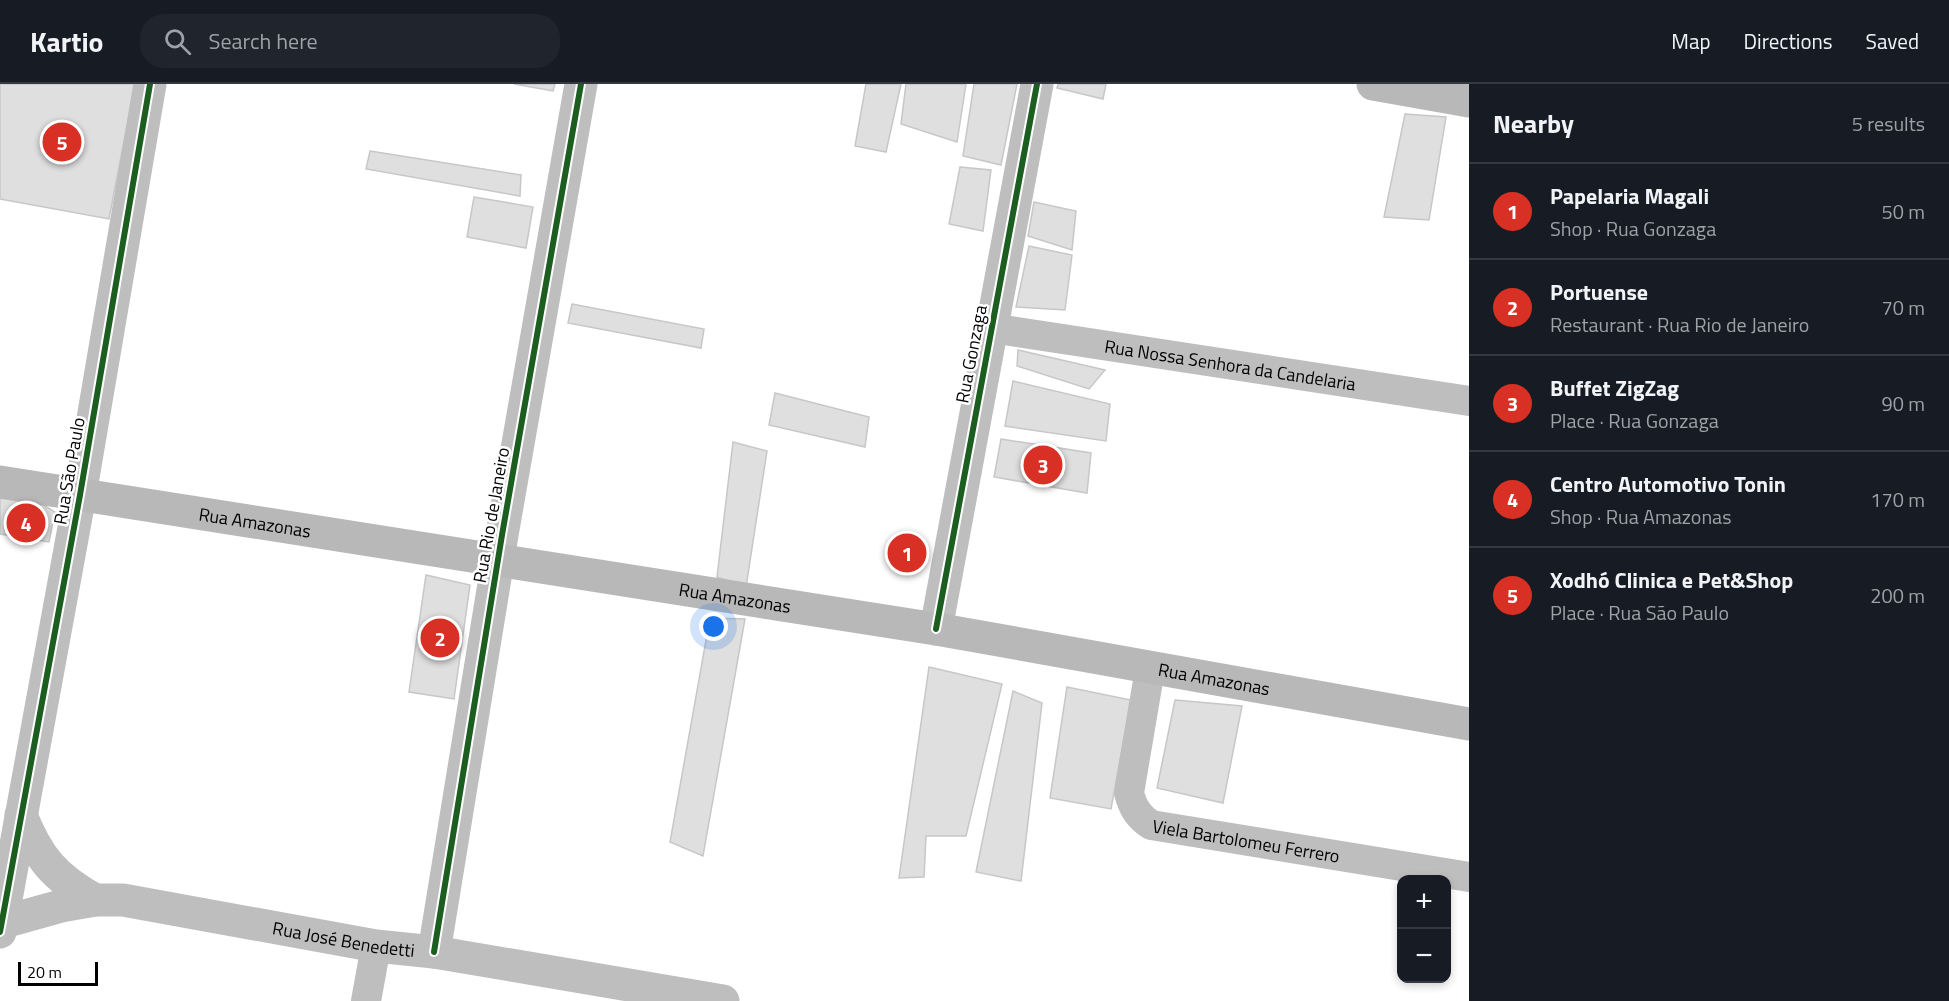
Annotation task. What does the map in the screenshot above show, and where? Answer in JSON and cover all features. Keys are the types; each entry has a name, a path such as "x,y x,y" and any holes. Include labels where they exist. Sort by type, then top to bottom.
{"main road":[{"path":"1373,84 1469,101"},
{"name":"Rua Amazonas","path":"0,482 936,629 1150,669 1469,724"}],"street":[{"name":"Rua São Paulo","path":"0,926 80,495 150,84"},
{"name":"Rua Rio de Janeiro","path":"434,952 498,560 581,84"},
{"name":"Rua Gonzaga","path":"936,629 1037,84"},
{"name":"Rua Nossa Senhora da Candelaria","path":"992,328 1469,401"},
{"name":"Viela Bartolomeu Ferrero","path":"1150,669 1130,793 1133,808 1151,825 1469,877"},
{"path":"21,815 32,842 48,866 70,886 95,900"},
{"name":"Rua José Benedetti","path":"0,926 61,906 95,900 123,900 376,946 434,952 671,996 723,1001"},
{"path":"366,1001 376,946"}],"building":[{"path":"0,84 135,84 109,219 0,199"},
{"path":"514,84 555,84 553,91"},
{"path":"866,84 901,84 886,152 855,146"},
{"path":"906,84 966,84 957,142 901,124"},
{"path":"974,84 1017,84 1001,165 963,156"},
{"path":"1058,84 1106,84 1103,99 1057,88"},
{"path":"1405,114 1446,117 1429,220 1384,217"},
{"path":"370,151 521,175 520,196 366,169"},
{"path":"960,167 991,170 983,231 949,224"},
{"path":"474,197 533,207 526,248 467,237"},
{"path":"1034,202 1076,211 1072,250 1028,236"},
{"path":"1029,246 1072,255 1065,310 1016,307"},
{"path":"572,304 704,329 701,348 568,323"},
{"path":"1018,350 1105,370 1089,389 1017,366"},
{"path":"1013,381 1110,404 1106,441 1005,426"},
{"path":"775,393 869,417 865,447 769,425"},
{"path":"1001,439 1091,453 1087,493 994,477"},
{"path":"733,442 767,451 746,587 717,577"},
{"path":"0,496 35,500 55,512 49,542 0,534"},
{"path":"426,575 470,585 454,699 409,692"},
{"path":"710,618 745,619 703,856 670,842"},
{"path":"929,667 1002,684 966,836 926,836 924,877 899,878"},
{"path":"1067,687 1131,700 1111,809 1050,798"},
{"path":"1013,691 1042,703 1021,881 976,872"},
{"path":"1175,700 1242,706 1223,803 1157,788"}],"cycle path":[{"path":"0,932 80,495 150,84"},
{"path":"434,952 502,535 581,84"},
{"path":"936,629 1037,84"}],"place":[{"name":"Xodhó Clinica e Pet&Shop","path":"62,142"},
{"name":"Buffet ZigZag","path":"1043,465"},
{"name":"Centro Automotivo Tonin","path":"26,523"},
{"name":"Papelaria Magali","path":"907,553"},
{"name":"Portuense","path":"440,638"}]}
